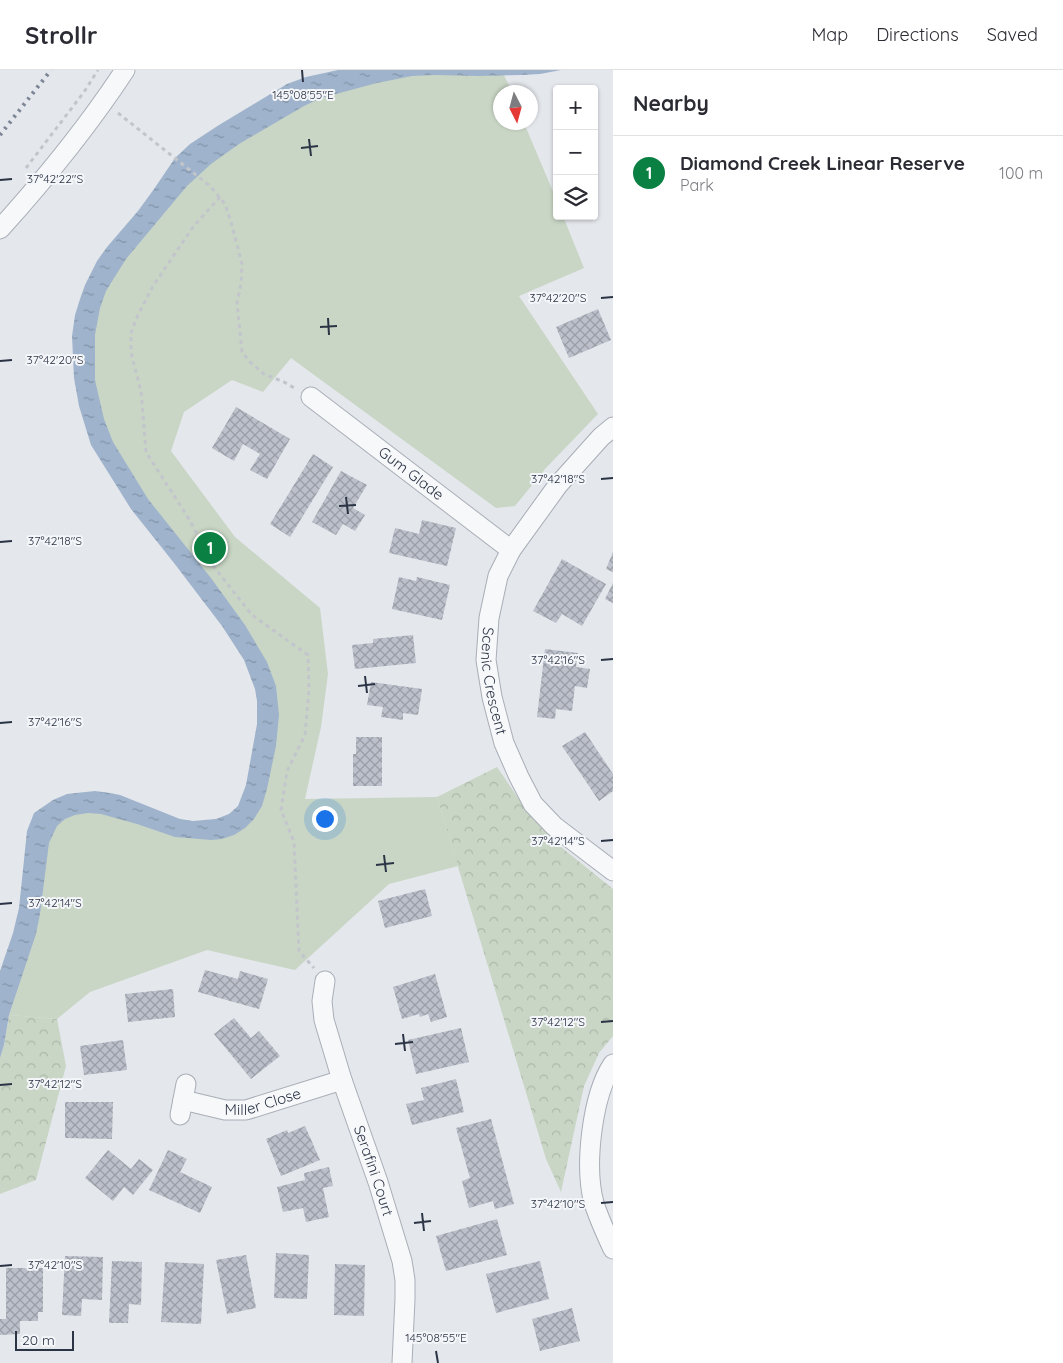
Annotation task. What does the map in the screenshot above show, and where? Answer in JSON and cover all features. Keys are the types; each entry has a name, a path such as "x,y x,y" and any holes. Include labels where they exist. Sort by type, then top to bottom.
{"street":[{"path":"0,229 76,140 125,70"},
{"name":"Gum Glade","path":"311,397 510,550"},
{"name":"Scenic Crescent","path":"613,427 601,437 558,485 510,550 496,585 490,618 486,660 492,697 504,743 533,804 554,826 613,871"},
{"name":"Serafini Court","path":"325,981 322,1011 342,1080 381,1191 402,1261 405,1280 402,1363"},
{"path":"613,1064 600,1091 593,1124 590,1158 594,1202 613,1249"},
{"name":"Miller Close","path":"183,1100 225,1110 246,1110 342,1080"}],"path":[{"path":"24,170 84,92 98,70"},
{"path":"104,102 210,186 220,197 228,212 240,256 242,274 237,303 242,352 264,374 284,382 311,397"},
{"path":"220,197 193,227 153,286 131,333 131,353 141,391 146,452 189,519 214,567 252,615 308,655 309,689 305,736 288,771 281,810 294,842 300,951 325,981"}],"green space":[{"path":"503,73 509,85 493,85 493,130 527,130 553,192 553,220 565,220 584,268 519,296 598,414 545,469 515,506 496,508 291,358 263,392 232,380 184,412 171,451 235,537 320,608 328,674 321,727 305,799 437,797 458,866 389,884 295,970 207,950 90,992 57,1019 9,1015 19,981 29,897 59,801 209,830 252,796 269,693 139,506 86,389 92,293 175,177 354,75"},
{"path":"497,767 527,811 561,847 613,889 613,1036 599,1053 584,1086 561,1192 546,1159 437,797"},
{"path":"9,1015 57,1019 66,1066 36,1180 0,1194 0,1058"}],"water":[{"path":"338,70 561,70 522,75 412,76 321,98 304,106 239,144 211,164 187,186 126,259 106,291 100,308 95,335 95,380 104,419 113,442 148,499 211,578 245,625 267,662 276,686 279,715 276,746 262,806 254,819 234,835 211,840 175,837 101,814 88,813 65,819 57,826 49,843 36,934 9,1015 0,1058 0,971 19,908 27,831 34,813 53,800 67,794 95,791 120,795 180,819 193,821 216,819 229,814 238,806 246,785 257,724 255,689 244,660 222,626 131,509 91,445 79,406 74,378 72,336 75,315 80,299 97,261 138,211 175,158 190,144 287,84 306,77"}],"building":[{"path":"598,309 611,340 569,358 556,327"},
{"path":"236,407 290,439 267,479 250,470 260,454 243,444 234,461 212,448"},
{"path":"313,454 333,467 290,537 270,524"},
{"path":"341,471 367,485 353,508 365,515 355,531 343,524 336,535 312,522"},
{"path":"422,520 456,528 447,566 389,553 395,528 419,534"},
{"path":"613,552 613,572 606,569"},
{"path":"562,559 606,584 582,626 562,614 556,623 533,611"},
{"path":"399,577 416,581 417,577 450,585 442,620 392,609"},
{"path":"613,583 613,603 605,599"},
{"path":"413,635 416,663 355,669 352,645 373,643 373,639"},
{"path":"545,649 578,653 576,667 590,669 587,688 575,686 572,711 556,709 555,719 537,717"},
{"path":"371,682 422,689 418,715 403,713 403,720 381,717 383,707 367,705"},
{"path":"585,732 613,774 613,791 599,801 562,746"},
{"path":"356,737 382,737 382,786 353,786 353,754 356,754"},
{"path":"425,889 432,916 385,928 378,901"},
{"path":"205,970 238,979 240,971 268,979 259,1009 198,992"},
{"path":"435,974 447,1017 431,1022 428,1014 420,1017 419,1014 402,1019 393,987"},
{"path":"173,989 175,1017 128,1022 125,994"},
{"path":"234,1018 251,1038 259,1031 280,1056 251,1079 214,1034"},
{"path":"461,1028 469,1062 416,1074 408,1040"},
{"path":"123,1040 127,1070 84,1075 80,1046"},
{"path":"456,1079 464,1112 412,1125 406,1104 424,1100 421,1088"},
{"path":"65,1102 113,1102 112,1139 65,1138"},
{"path":"491,1119 514,1204 495,1209 493,1201 469,1208 462,1181 470,1178 456,1128"},
{"path":"305,1126 320,1160 281,1176 266,1139 287,1130 288,1133"},
{"path":"108,1150 131,1169 139,1159 153,1170 133,1195 124,1187 113,1201 85,1178"},
{"path":"168,1150 187,1159 180,1172 212,1187 200,1213 149,1190"},
{"path":"329,1167 333,1186 323,1188 329,1217 306,1222 303,1208 283,1212 277,1187 305,1180 304,1173"},
{"path":"497,1219 507,1255 446,1271 436,1236"},
{"path":"276,1253 309,1255 307,1299 274,1298"},
{"path":"246,1255 256,1308 227,1314 216,1260"},
{"path":"65,1256 103,1257 102,1300 82,1299 81,1316 62,1315"},
{"path":"112,1261 142,1262 141,1305 129,1304 128,1323 109,1323"},
{"path":"540,1261 549,1299 496,1313 486,1274"},
{"path":"165,1262 204,1264 201,1324 161,1322"},
{"path":"335,1264 365,1265 364,1316 334,1315"},
{"path":"6,1268 43,1268 43,1312 38,1312 38,1321 20,1321 20,1334 0,1335 0,1319 6,1319"},
{"path":"572,1308 580,1341 540,1351 532,1319"}],"railway":[{"path":"0,135 51,70"}],"place":[{"name":"Diamond Creek Linear Reserve","path":"210,548"}]}
